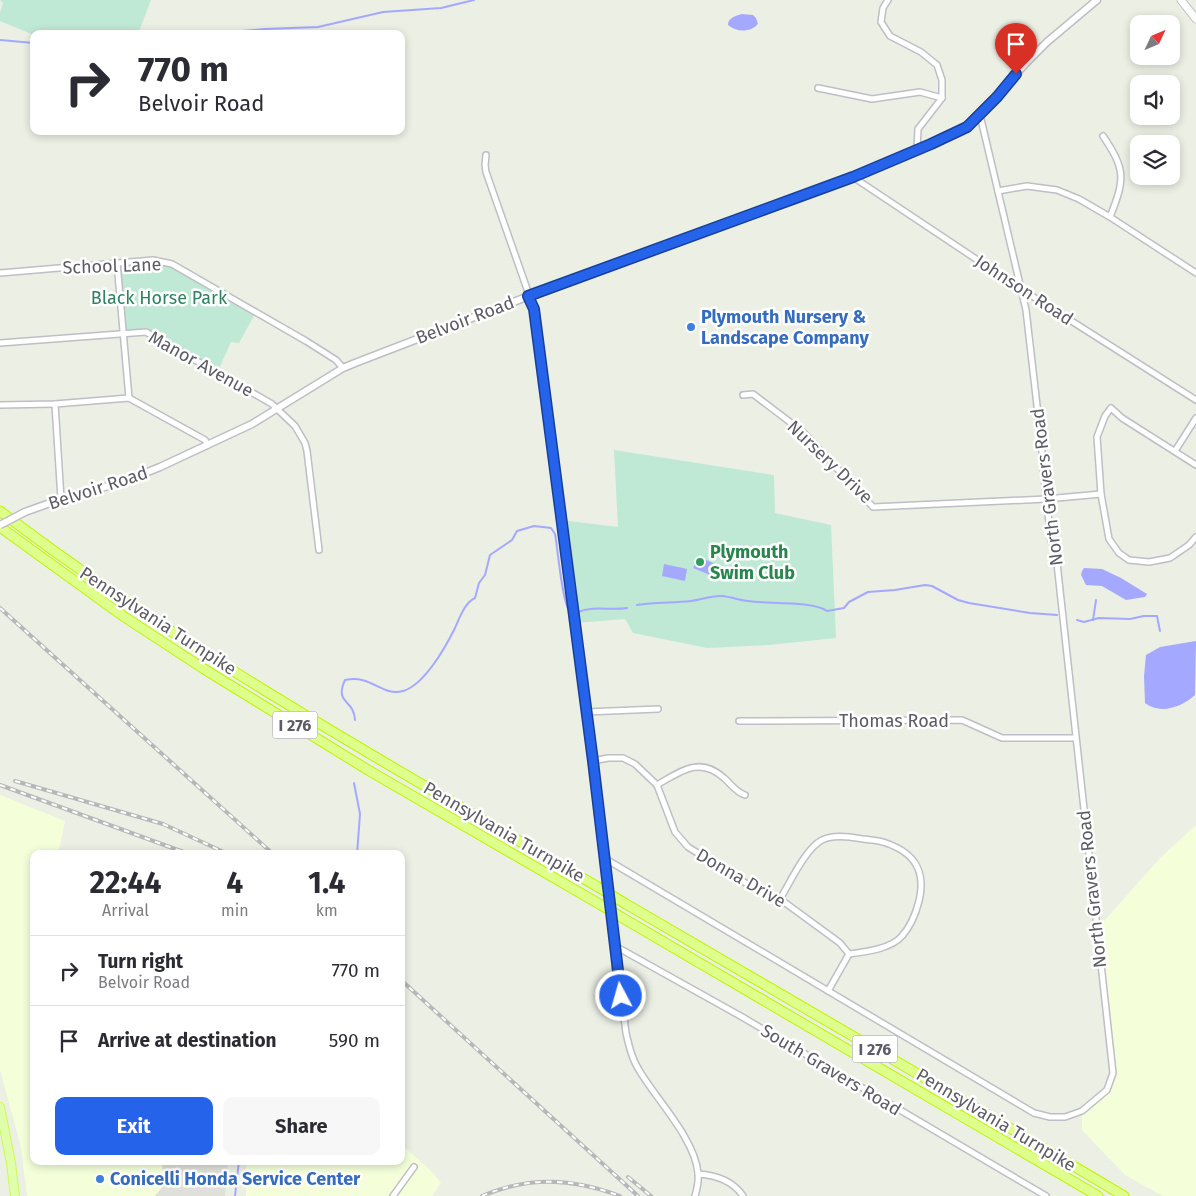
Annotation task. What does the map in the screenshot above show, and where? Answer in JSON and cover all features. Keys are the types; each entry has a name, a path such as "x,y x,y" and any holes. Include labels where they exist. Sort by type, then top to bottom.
{"highway":[{"name":"Pennsylvania Turnpike","path":"0,511 96,582 263,690 986,1113 1124,1196"},
{"name":"Pennsylvania Turnpike","path":"0,526 80,586 196,664 368,770 1098,1196"}],"main road":[{"path":"1181,0 1196,19"},
{"path":"0,1107 11,1163 15,1196"}],"street":[{"path":"888,0 883,8 881,22 890,36 921,52 937,64 942,80 942,98 918,129 917,150"},
{"name":"Belvoir Road","path":"0,526 25,512 61,499 104,488 139,476 208,445 278,410 343,368 528,296 853,177 967,127 1042,47 1097,0"},
{"path":"818,88 872,99 920,92 942,98"},
{"name":"North Gravers Road","path":"604,858 1034,1112 1050,1117 1066,1117 1082,1111 1107,1090 1113,1073 1028,329 1021,289 980,115"},
{"path":"1103,136 1115,154 1122,176 1119,195 1110,217"},
{"path":"486,155 486,172 534,309 593,761 622,1006 629,1048 638,1068 688,1143 693,1154 698,1174 695,1196"},
{"name":"Johnson Road","path":"853,177 1021,289 1196,400"},
{"path":"998,191 1027,186 1057,190 1079,199 1110,217 1196,274"},
{"name":"School Lane","path":"0,273 153,260 172,264 306,341 336,360 343,368"},
{"path":"117,263 128,398"},
{"name":"Manor Avenue","path":"0,343 146,332 272,404 295,426 307,451 319,550"},
{"name":"Nursery Drive","path":"743,395 754,394 803,432 873,507 1046,499 1101,494"},
{"path":"0,405 55,404 128,398 206,440 208,445"},
{"path":"55,404 61,499"},
{"path":"1196,465 1122,418 1111,408 1105,416 1097,437 1101,494 1109,540 1119,553 1129,560 1149,562 1170,558 1189,545 1196,537"},
{"path":"1175,451 1196,418"},
{"path":"586,712 658,709"},
{"name":"Thomas Road","path":"739,721 962,720 1002,738 1075,738"},
{"name":"Donna Drive","path":"593,761 623,758 635,764 657,785 675,832 688,847 760,892 780,899 840,942 849,954"},
{"path":"657,785 683,769 702,766 717,772 737,792 745,795"},
{"path":"780,899 811,849 821,840 831,837 847,836 884,842 900,849 911,857 920,871 922,887 916,911 902,937 879,949 849,954 828,990"},
{"name":"South Gravers Road","path":"615,946 744,1018 1046,1196"},
{"path":"393,1196 414,1167"},
{"path":"698,1174 711,1175 726,1181 744,1196"}],"shaded area":[{"path":"0,795 65,821 59,850 30,850 30,1165 162,1165 164,1186 155,1196 27,1196 21,1147 0,1070"},
{"path":"1196,825 1196,1196 1163,1196 1125,1175 1082,1130 1082,1111 1107,1090 1113,1073 1097,929 1160,858"},
{"path":"405,1148 431,1171 441,1183 432,1196 246,1196 246,1165 405,1165"},
{"path":"162,1165 228,1165 225,1196 155,1196 164,1185"}],"green space":[{"path":"0,0 151,0 140,30 30,30 30,33 0,21 3,3"},
{"name":"Black Horse Park","path":"153,260 172,264 256,312 239,343 231,342 217,373 146,332 123,334 117,263"},
{"name":"Plymouth Swim Club","path":"614,450 774,475 775,513 831,525 836,638 769,645 707,648 633,633 625,619 575,623 561,520 618,527"}],"water":[{"path":"742,14 753,15 758,24 747,30 735,29 728,25 731,19"},
{"path":"699,557 720,566 715,577 693,568"},
{"path":"664,564 687,569 685,581 662,576"},
{"path":"1084,568 1102,569 1147,594 1145,597 1126,600 1102,586 1086,585 1081,575"},
{"path":"1196,641 1195,695 1184,703 1171,708 1151,707 1145,703 1144,676 1146,655 1160,647"}],"waterway":[{"path":"254,30 318,27 383,12 441,8 474,0"},
{"path":"0,40 30,43"},
{"path":"355,720 354,713 343,698 342,688 345,680 362,680 382,689 395,692 403,691 419,681 439,656 465,608 475,598 479,583 485,575 490,555 512,540 517,531 534,526 551,528 555,534 563,588 570,612"},
{"path":"637,605 691,601 722,596 756,602 811,606 827,611 844,608 849,602 868,592 925,585 932,586 958,600 969,603 1030,613 1057,615"},
{"path":"1093,620 1096,600"},
{"path":"578,612 596,608 627,608"},
{"path":"1077,620 1084,622 1099,618 1130,619 1157,616 1160,631"},
{"path":"354,783 360,814 357,850"},
{"path":"235,1196 239,1165"}],"railway":[{"path":"0,608 269,850"},
{"path":"15,781 163,824 219,850"},
{"path":"0,785 178,850"},
{"path":"405,984 638,1196"},
{"path":"628,1177 651,1196"},
{"path":"482,1196 517,1185 534,1182 568,1183 620,1196"}],"place":[{"name":"Plymouth Nursery & Landscape Company","path":"691,327"},
{"name":"Plymouth Swim Club","path":"700,562"},
{"name":"Conicelli Honda Service Center","path":"100,1179"}],"route":[{"path":"621,996 593,761 534,309 528,296 853,177 949,136 967,127 980,115 1016,74"}]}
